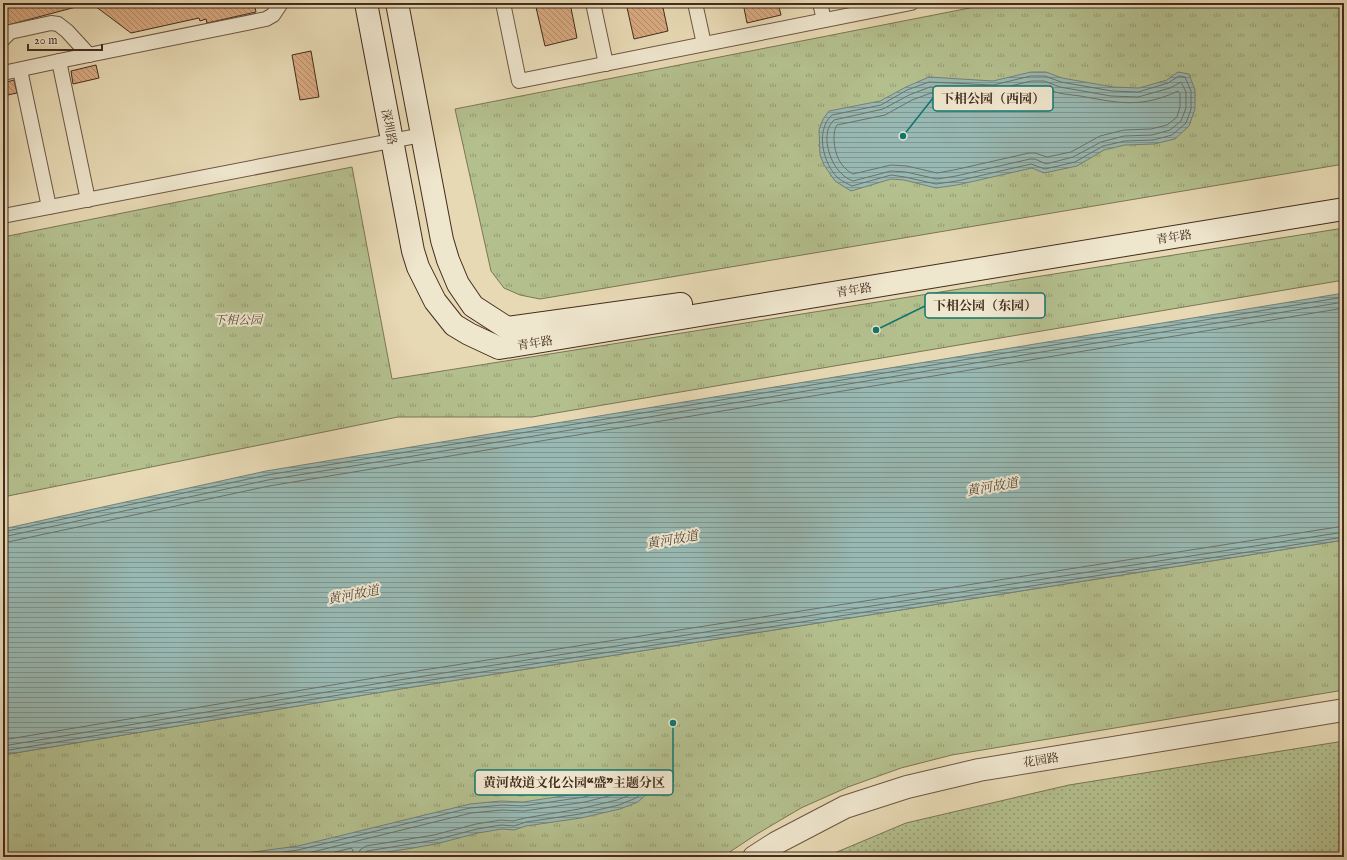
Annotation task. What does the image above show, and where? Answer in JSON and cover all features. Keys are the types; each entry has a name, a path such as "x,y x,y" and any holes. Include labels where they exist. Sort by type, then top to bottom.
{"street":[{"name":"深圳路","path":"366,3 413,251"},
{"path":"397,3 422,135"},
{"name":"青年路","path":"422,135 442,240 458,284 473,306 508,328 682,304 1344,193"},
{"name":"青年路","path":"413,251 418,267 435,301 454,325 499,348 1344,208"},
{"name":"花园路","path":"754,857 776,843 845,807 906,787 979,770 1344,710"}],"lane":[{"path":"3,73 266,19 273,15 281,3"},
{"path":"503,3 519,81 911,3"},
{"path":"593,3 606,64"},
{"path":"695,3 704,44"},
{"path":"820,3 824,20"},
{"path":"3,39 10,32 51,22 58,24 67,31 89,55"},
{"path":"59,61 88,200"},
{"path":"20,70 49,207"},
{"path":"3,216 422,135"}],"green space":[{"path":"995,3 1344,3 1344,164 540,299 520,295 504,288 491,271 455,109"},
{"name":"下相公园","path":"352,167 392,379 1344,228 1344,280 532,417 398,417 3,497 3,237"},
{"path":"1344,540 1344,690 952,755 901,768 848,787 801,808 722,857 3,857 3,755 400,689"},
{"path":"1344,741 1344,857 825,857 906,823 1069,785"}],"water":[{"path":"1031,72 1046,72 1062,78 1113,87 1139,88 1167,80 1178,72 1189,74 1195,90 1195,109 1189,126 1175,139 1154,144 1125,145 1104,150 1077,166 1044,173 1032,168 957,185 936,188 904,180 891,179 851,191 835,181 824,165 820,155 819,130 823,119 829,111 880,101 929,77 993,81"},
{"name":"黄河故道","path":"1344,293 1344,540 400,689 3,755 3,529 266,471"},
{"path":"650,776 654,784 649,792 638,802 620,809 581,818 526,826 514,830 502,829 478,833 436,844 355,857 216,857 298,846 470,804 501,801 523,802 583,793"}],"building":[{"path":"3,3 91,3 8,25 5,17 3,18"},
{"path":"91,3 254,3 256,12 207,23 206,19 200,21 199,18 131,33"},
{"path":"535,3 570,3 577,38 545,46"},
{"path":"626,3 662,3 668,31 634,39"},
{"path":"743,3 778,3 781,15 747,23"},
{"path":"311,51 319,97 300,100 292,55"},
{"path":"96,65 99,78 73,84 71,71"},
{"path":"14,80 17,93 3,96 3,83"}],"place":[{"name":"下相公园（西园）","path":"903,136"},
{"name":"下相公园（东园）","path":"876,330"},
{"name":"黄河故道文化公园“盛”主题分区","path":"673,723"}]}
